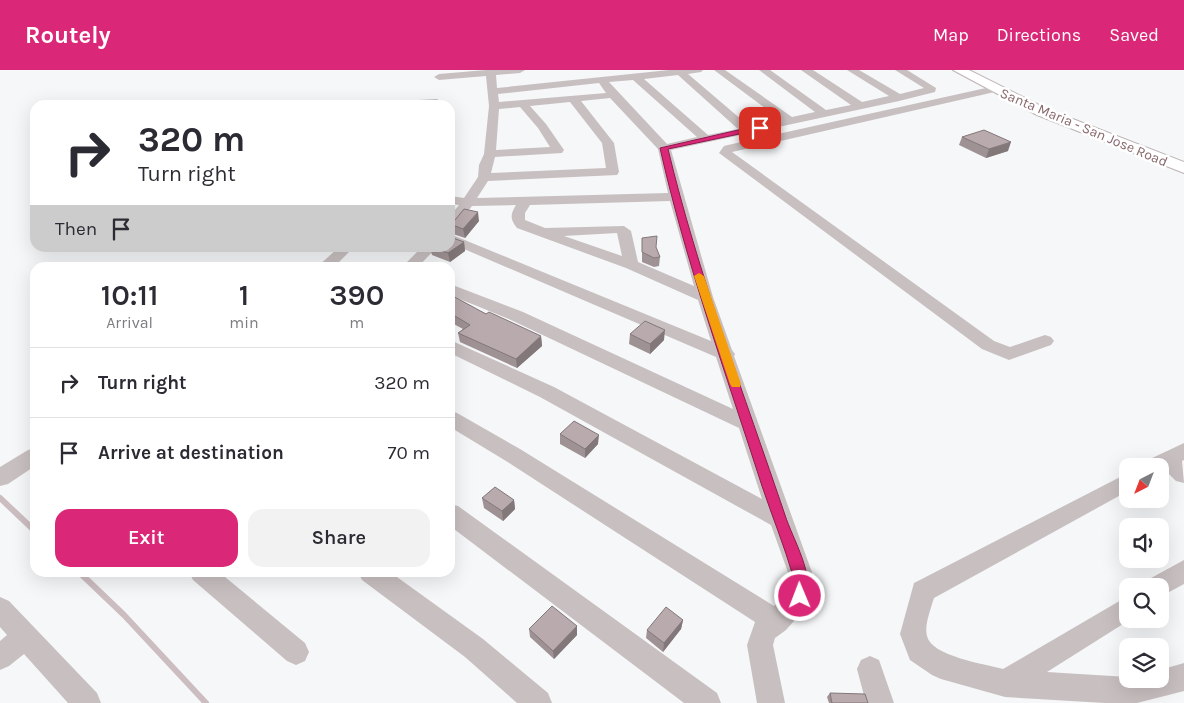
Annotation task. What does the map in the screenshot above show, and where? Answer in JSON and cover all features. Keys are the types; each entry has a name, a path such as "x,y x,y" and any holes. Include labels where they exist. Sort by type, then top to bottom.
{"main road":[{"name":"Santa Maria - San Jose Road","path":"959,70 1042,112 1184,168"}],"street":[{"path":"412,100 438,89 491,73 520,70"},
{"path":"494,91 602,80 662,71 698,70"},
{"path":"719,70 790,122"},
{"path":"764,70 825,114"},
{"path":"806,70 860,106"},
{"path":"852,70 899,98"},
{"path":"664,148 930,90 931,88 900,70"},
{"path":"680,72 746,130"},
{"path":"455,219 484,177 485,165 490,154 494,106 491,73"},
{"path":"635,76 706,140"},
{"path":"602,80 613,95 664,148 705,297 726,354 780,519 802,578 800,596 777,622 764,631 760,645 770,703"},
{"path":"995,89 728,149 725,153 988,345 1009,354 1045,341"},
{"path":"494,106 613,95"},
{"path":"484,177 614,172 608,143 574,100"},
{"path":"490,154 558,150 542,126 522,104"},
{"path":"455,201 468,202 676,197"},
{"path":"525,201 518,213 518,220 522,225 631,265 705,297"},
{"path":"539,232 619,229 624,231 631,265"},
{"path":"455,240 726,354"},
{"path":"330,262 341,252"},
{"path":"414,262 424,252"},
{"path":"455,291 517,316 748,424"},
{"path":"455,348 548,392 780,519"},
{"path":"455,421 513,455 777,622"},
{"path":"2,477 30,459"},
{"path":"1169,460 1184,475"},
{"path":"1119,486 923,591 913,634 919,651 941,666 1006,683 1131,691 1184,677"},
{"path":"455,517 707,703"},
{"path":"1169,580 1184,571"},
{"path":"207,577 296,652"},
{"path":"377,577 474,648 538,703"},
{"path":"0,609 87,703"},
{"path":"1006,683 1119,613"},
{"path":"0,657 26,637"},
{"path":"870,669 880,703"}],"building":[{"path":"984,130 1011,142 989,149 962,137"},
{"path":"464,209 478,212 463,229 455,226 455,220"},
{"path":"657,236 656,247 660,257 654,258 642,252 642,238"},
{"path":"455,239 464,242 455,248"},
{"path":"455,297 486,314 489,312 541,336 516,359 458,333 470,325 455,316"},
{"path":"645,321 665,330 650,344 630,334"},
{"path":"574,421 599,435 585,449 560,434"},
{"path":"495,487 514,500 502,511 482,498"},
{"path":"552,606 577,626 553,651 529,629"},
{"path":"666,607 683,620 664,643 647,630"},
{"path":"830,693 865,694 868,703 832,703"}],"waterway":[{"path":"0,498 30,526"},
{"path":"84,577 124,615 206,703"}],"slow traffic":[{"path":"699,276 736,384"}],"route":[{"path":"760,128 664,148 705,297 726,354 780,519 802,578 800,596"}]}
